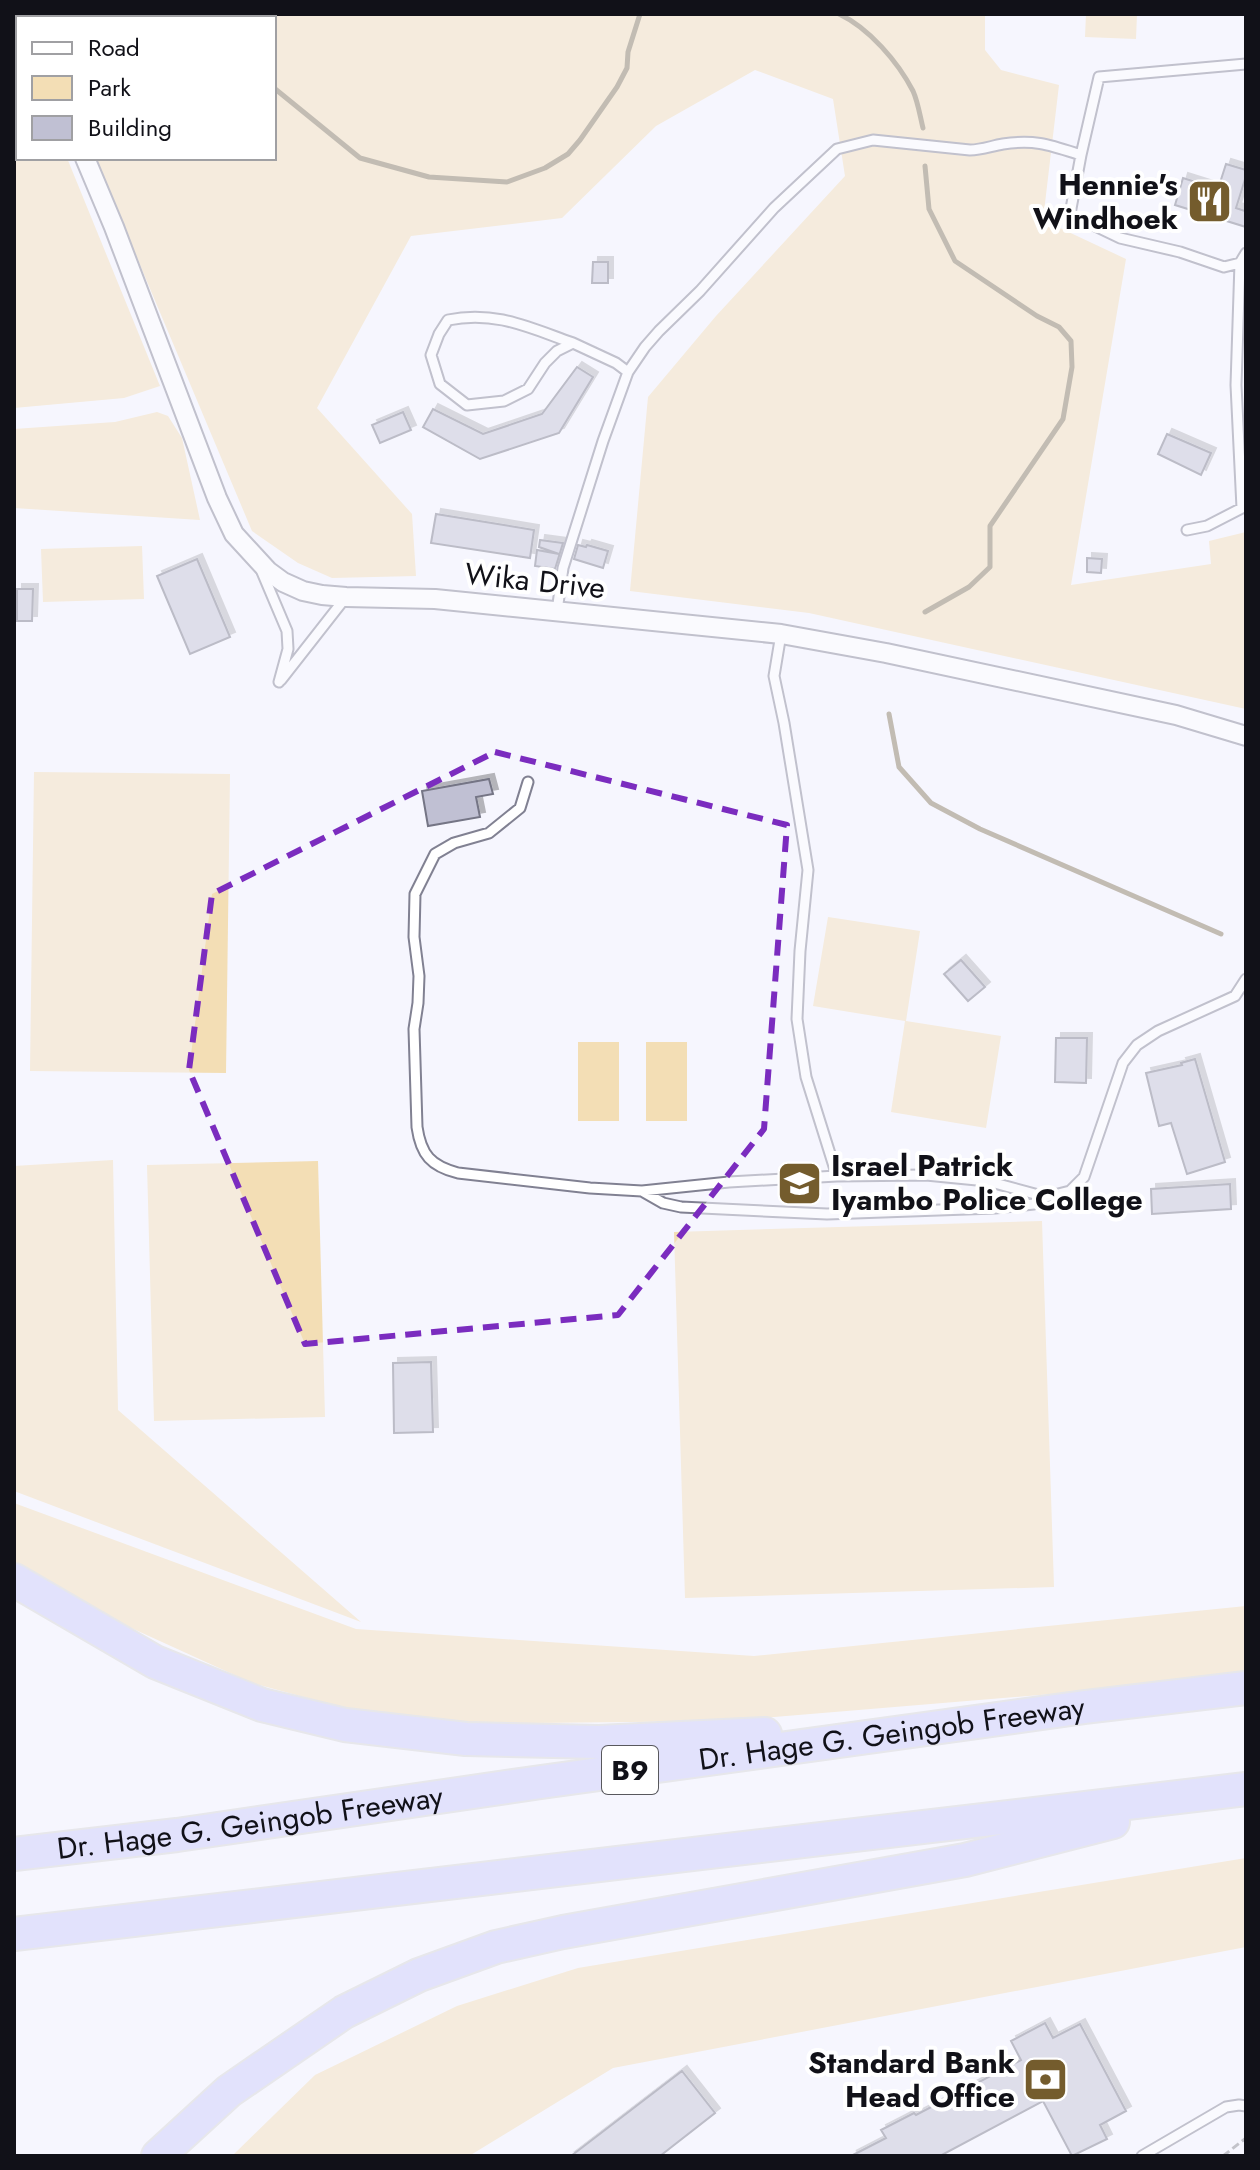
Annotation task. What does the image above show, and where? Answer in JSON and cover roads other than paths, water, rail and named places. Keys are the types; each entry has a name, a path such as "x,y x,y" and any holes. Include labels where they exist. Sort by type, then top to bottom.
{"highway":[{"path":"14,1580 155,1662 262,1705 345,1725 466,1739 599,1742 967,1724"},
{"name":"Dr. Hage G. Geingob Freeway","path":"14,1854 177,1835 525,1784 1246,1688"},
{"path":"14,1934 1239,1790"},
{"path":"158,2156 229,2091 344,2012 419,1975 496,1947 563,1932 965,1860 1239,1790"}],"street":[{"name":"Wika Drive","path":"86,160 217,498 234,534 268,571 283,582 322,595 435,599 781,634 1161,711 1246,736"}],"lane":[{"path":"1240,263 1224,267 1180,252 1120,238 1070,214 1099,77 1246,64"},
{"path":"557,611 563,568 628,372 659,331 700,291 774,208 837,149 873,140 970,150 1042,142 1081,155"},
{"path":"1187,530 1207,526 1242,508 1236,385 1240,263 1246,253"},
{"path":"573,343 557,351 545,363 528,389 504,401 467,405 440,384 431,355 448,320 467,316 495,318 573,343 628,372"},
{"path":"256,559 287,631 288,649 279,682 346,597"},
{"path":"781,634 774,676 808,870 797,1019 806,1077 837,1176"},
{"path":"528,782 520,808 489,833 454,843 435,854 415,894 414,937 419,976 414,1029 419,1142 425,1155 441,1169 590,1188 642,1191 729,1182 926,1175 987,1181 1046,1197"},
{"path":"642,1191 663,1203 681,1207 827,1214 1034,1204 1046,1197 1070,1191 1084,1177 1123,1063 1137,1045 1158,1031 1235,996 1246,979"},
{"path":"1142,2156 1226,2107 1246,2106"}],"waterway":[{"path":"276,90 360,158 429,177 507,182 545,168 568,154 580,140 627,68 628,52 640,14"},
{"path":"839,14 872,37 899,69 915,95 923,128"},
{"path":"925,166 929,209 955,261 1037,316 1059,327 1071,341 1072,367 1063,419 990,526 990,567 969,587 925,612"},
{"path":"889,714 899,767 931,803 980,829 1221,934"}],"place":[{"name":"Hennie's Windhoek","path":"1209,202"},
{"name":"Israel Patrick Iyambo Police College","path":"800,1183"},
{"name":"Standard Bank Head Office","path":"1046,2080"}]}
